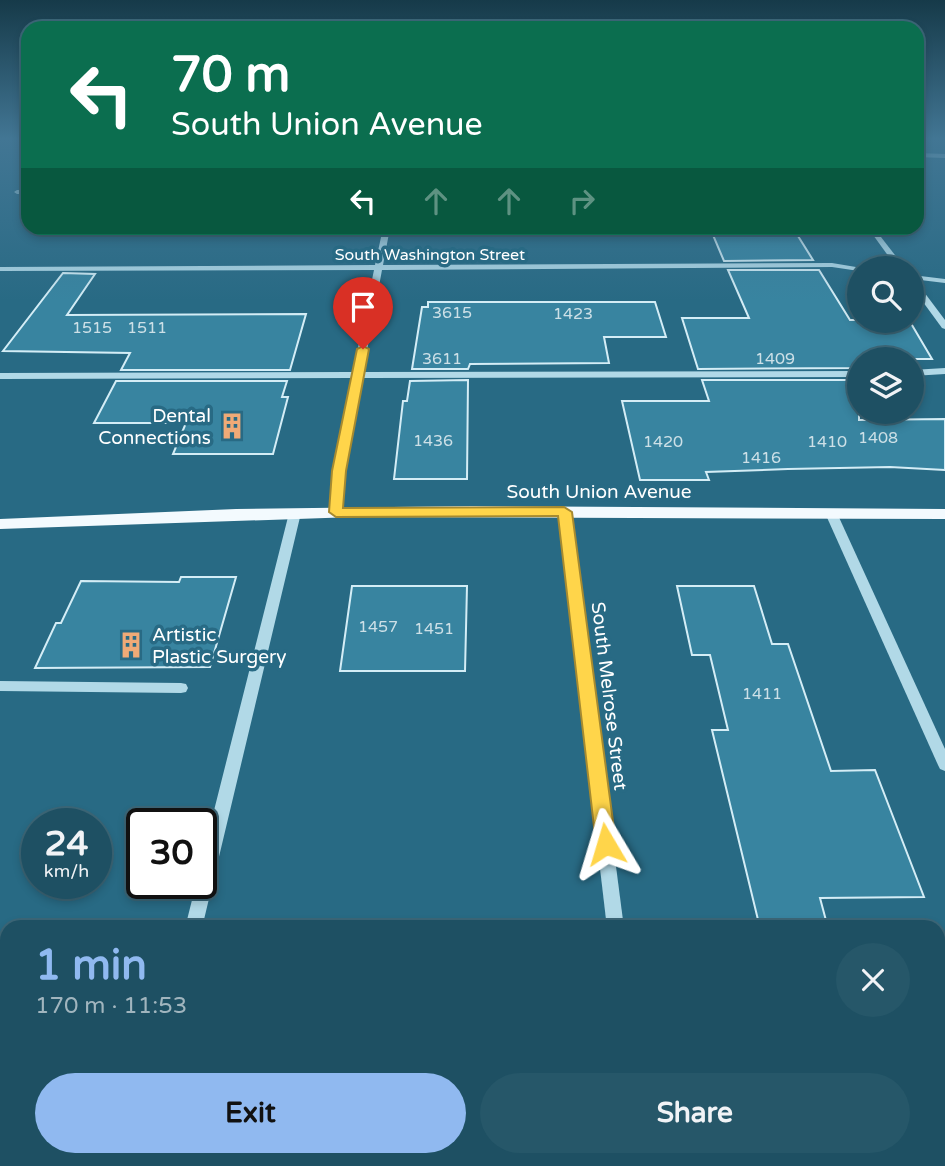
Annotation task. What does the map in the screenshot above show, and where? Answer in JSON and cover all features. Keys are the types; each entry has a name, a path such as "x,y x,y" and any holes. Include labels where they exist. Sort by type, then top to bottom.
{"main road":[{"name":"South Union Avenue","path":"0,525 169,514 336,512 945,514"}],"street":[{"path":"336,512 339,471 385,235"},
{"path":"876,235 892,256"},
{"name":"South Washington Street","path":"0,270 832,265 847,267"},
{"path":"924,280 945,281"},
{"path":"924,296 945,326"},
{"path":"924,372 945,371"},
{"path":"0,376 847,374"},
{"name":"South Melrose Street","path":"564,512 616,920"},
{"path":"194,920 295,513"},
{"path":"831,513 945,765"},
{"path":"0,686 181,688"}],"building":[{"path":"713,235 797,235 813,260 724,261"},
{"path":"728,270 819,270 847,315 847,333 917,333 932,359 924,359 924,347 847,347 847,368 698,369 682,318 749,318"},
{"path":"63,273 95,274 67,315 306,314 290,370 121,370 130,353 3,351"},
{"path":"428,302 655,302 666,337 604,337 609,363 470,364 468,369 412,369 422,307 428,307"},
{"path":"468,380 467,479 394,479 403,401 407,401 410,381"},
{"path":"702,380 847,380 847,424 924,424 924,419 945,419 945,470 890,467 788,469 706,472 709,480 640,480 622,401 709,401"},
{"path":"116,381 287,381 282,397 288,397 273,454 173,454 186,423 94,423"},
{"name":"Artistic Plastic Surgery","path":"181,577 236,577 210,667 35,668 56,623 61,623 81,581 179,582"},
{"path":"352,586 467,586 465,671 340,671"},
{"path":"677,586 754,586 772,644 788,644 831,771 875,770 924,897 820,898 826,920 758,920 712,730 728,730 710,655 692,655"}],"place":[{"name":"Dental Connections","path":"232,426"},
{"name":"Artistic Plastic Surgery","path":"131,645"}],"route":[{"path":"363,349 339,471 336,512 564,512 606,844"}]}
